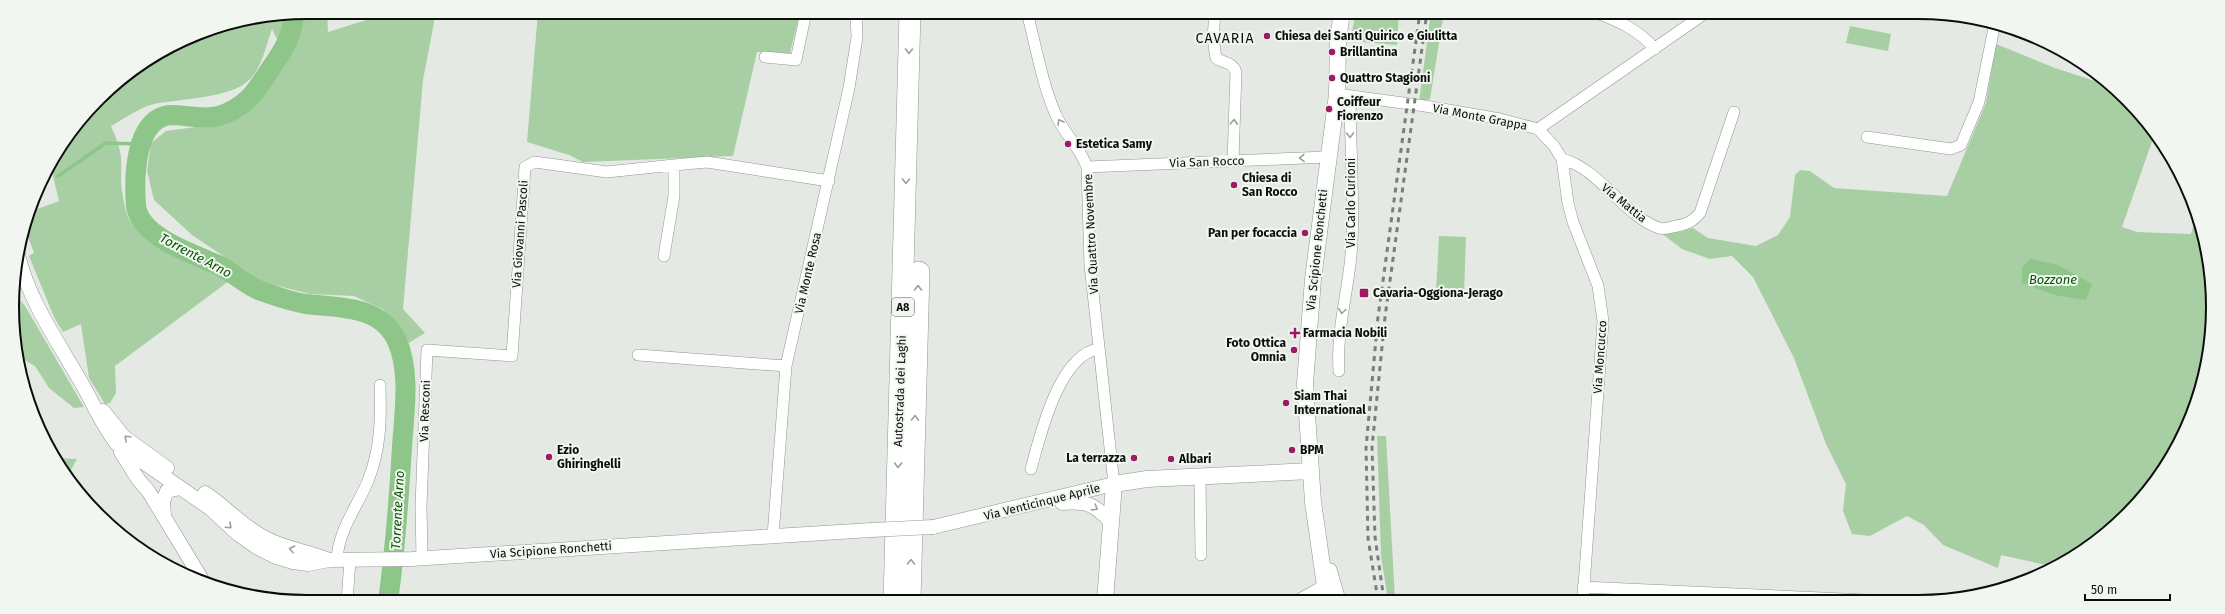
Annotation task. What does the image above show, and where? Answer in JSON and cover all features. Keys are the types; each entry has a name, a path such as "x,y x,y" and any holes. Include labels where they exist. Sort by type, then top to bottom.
{"highway":[{"name":"Autostrada dei Laghi","path":"894,595 910,19"},
{"name":"Autostrada dei Laghi","path":"910,595 925,19"}],"main road":[{"name":"Via Scipione Ronchetti","path":"1326,595 1311,471 1305,384 1313,279 1327,157 1337,94 1338,40 1341,19"},
{"name":"Via Venticinque Aprile","path":"1114,484 1147,479 1311,471"},
{"name":"Via Quattro Novembre","path":"1105,595 1114,484"}],"street":[{"path":"765,57 796,60 805,19"},
{"name":"Via Monte Rosa","path":"773,536 786,366 829,181 855,55 857,37 856,19"},
{"name":"Via Quattro Novembre","path":"1029,19 1056,116 1083,156 1087,167 1090,265 1114,484"},
{"path":"1214,19 1213,38 1216,58 1222,62 1230,64 1236,72 1233,161"},
{"path":"1611,19 1640,34 1655,49"},
{"name":"Via Monte Grappa","path":"1337,94 1372,98 1500,119 1538,129 1697,19"},
{"path":"1867,137 1951,149 1961,145 1979,102 1993,29"},
{"name":"Via Carlo Curioni","path":"1339,370 1338,355 1342,314 1352,244 1350,109 1352,103 1358,100 1372,98"},
{"name":"Via Mattia","path":"1562,159 1580,166 1642,219 1660,229 1680,225 1693,221 1700,213 1734,112"},
{"name":"Via Moncucco","path":"1538,129 1554,146 1562,159 1568,203 1573,222 1598,286 1603,321 1582,595"},
{"name":"Via San Rocco","path":"1087,167 1327,157"},
{"name":"Via Giovanni Pascoli","path":"512,356 525,167 535,162 607,172 707,162 829,181"},
{"path":"664,256 674,196 674,166"},
{"path":"22,266 27,284 41,314 86,391 108,433 117,444 138,479 149,492 198,574"},
{"path":"1031,468 1042,432 1063,379 1079,359 1092,350 1099,349"},
{"name":"Via Resconi","path":"417,558 421,506 427,350 512,356"},
{"path":"638,355 786,366"},
{"path":"346,595 339,560 341,538 368,481 376,455 381,430 380,385"},
{"path":"86,391 124,437 155,466"},
{"path":"117,444 155,466"},
{"path":"149,492 150,476 155,466"},
{"name":"Via Scipione Ronchetti","path":"155,466 180,488 211,509 238,534 276,557 308,564 339,560 417,558 773,536"},
{"name":"Via Scipione Ronchetti","path":"155,466 217,501 245,526 263,537 281,546 339,560"},
{"path":"1200,476 1201,555"},
{"name":"Via Venticinque Aprile","path":"773,536 933,527 1114,484"},
{"path":"164,516 163,501 167,491 180,488"},
{"path":"1030,505 1088,503 1100,510 1111,522"},
{"path":"1322,567 1331,570 1338,595"},
{"path":"1307,595 1325,585"},
{"path":"1583,587 1688,595"}],"shaded area":[{"path":"327,19 328,32 370,19 435,19 423,80 403,309 425,333 407,344 384,310 354,296 310,294 262,282 192,235 154,200 147,171 151,143 166,131 203,126 233,119 261,97 287,59 272,29 257,70 248,81 240,87 204,97 154,104 138,110 111,126 120,154 122,191 130,221 139,232 150,241 177,257 233,278 115,366 116,393 110,403 105,404 89,378 81,324 63,332 54,317 29,256 34,253 28,236 36,209 59,201 52,174 68,147 90,117 117,90 147,68 180,49 214,34 269,21"},
{"path":"537,19 798,19 790,53 757,52 733,156 583,162 569,155 527,142"},
{"path":"1355,19 1399,19 1397,45 1350,41"},
{"path":"1430,19 1443,19 1430,99 1419,102"},
{"path":"1850,26 1891,34 1888,51 1846,43"},
{"path":"1996,44 2055,68 2097,82 2108,90 2135,117 2152,141 2122,227 2137,232 2191,234 2194,224 2204,269 2206,307 2204,345 2191,400 2167,451 2135,497 2122,511 2108,524 2078,546 2045,565 2001,555 1998,568 1943,545 1924,525 1907,516 1870,536 1852,534 1843,511 1846,484 1826,444 1794,358 1753,277 1732,256 1710,259 1682,249 1656,229 1680,232 1693,228 1708,238 1756,246 1778,235 1790,217 1795,175 1800,170 1810,171 1834,188 1947,196 1986,103"},
{"path":"1439,236 1466,237 1464,294 1436,293"},
{"path":"19,299 25,306 84,407 74,408 49,388 35,366 24,360 21,345"},
{"path":"1377,436 1386,436 1395,595 1387,595 1381,556"},
{"path":"63,458 77,459 71,471"}],"water":[{"name":"Bozzone","path":"2030,259 2058,265 2092,284 2086,300 2055,295 2022,283 2022,268"}],"waterway":[{"name":"Torrente Arno","path":"293,20 292,28 280,55 255,91 244,103 237,108 219,116 201,117 172,115 159,118 150,126 143,137 136,166 136,206 140,217 147,227 157,235 169,243 222,267 261,291 306,304 358,310 381,321 390,329 397,341 401,353 404,366 406,393 393,563 389,595"},
{"path":"58,176 106,143 140,144"}],"railway":[{"path":"1377,595 1368,538 1366,448 1378,317 1419,19"},
{"path":"1383,595 1375,537 1372,447 1385,317 1426,19"}],"place":[{"name":"Chiesa dei Santi Quirico e Giulitta","path":"1267,36"},
{"name":"Brillantina","path":"1332,52"},
{"name":"Quattro Stagioni","path":"1332,78"},
{"name":"Coiffeur Fiorenzo","path":"1329,109"},
{"name":"Estetica Samy","path":"1068,144"},
{"name":"Chiesa di San Rocco","path":"1234,185"},
{"name":"Pan per focaccia","path":"1305,233"},
{"name":"Cavaria-Oggiona-Jerago","path":"1364,293"},
{"name":"Farmacia Nobili","path":"1295,333"},
{"name":"Foto Ottica Omnia","path":"1294,350"},
{"name":"Siam Thai International","path":"1286,403"},
{"name":"BPM","path":"1292,450"},
{"name":"Ezio Ghiringhelli","path":"549,457"},
{"name":"La terrazza","path":"1134,458"},
{"name":"Albari","path":"1171,459"}],"district":[{"name":"CAVARIA","path":"1225,38"}]}
